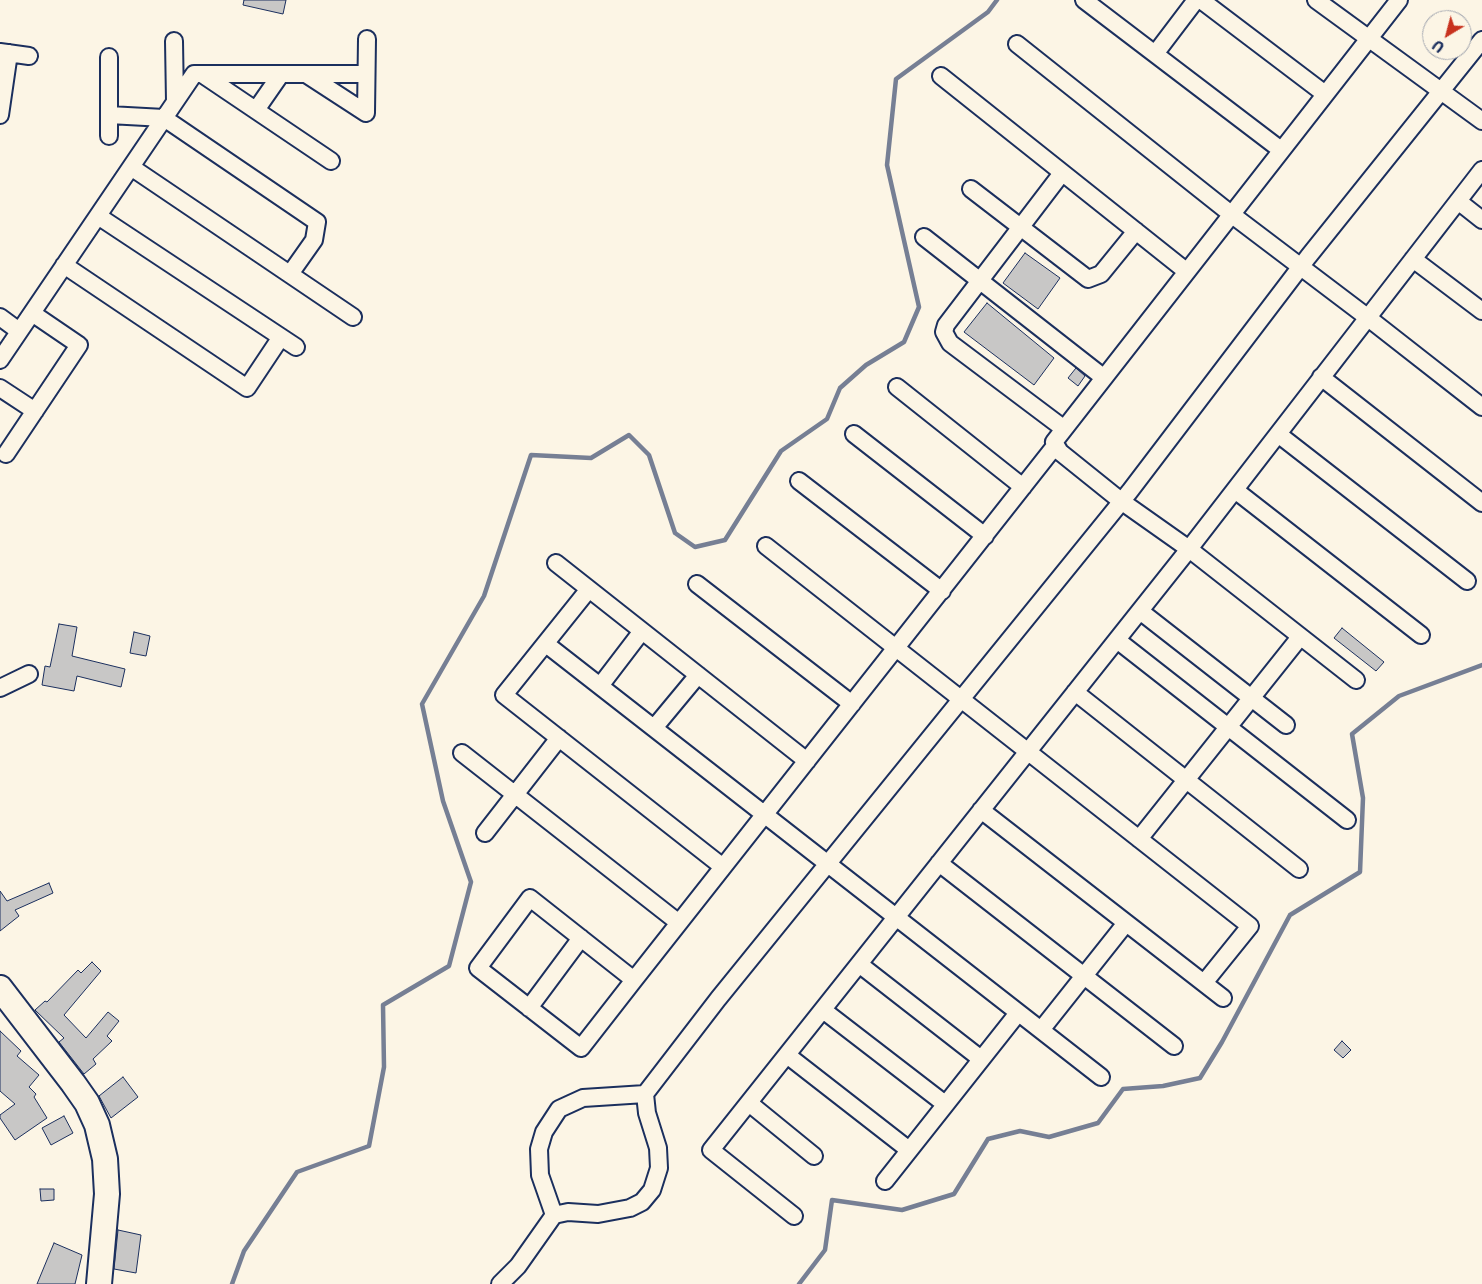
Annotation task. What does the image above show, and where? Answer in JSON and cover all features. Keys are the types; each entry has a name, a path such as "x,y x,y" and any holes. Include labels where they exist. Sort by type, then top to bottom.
{"street":[{"path":"1084,0 1280,150"},
{"path":"1155,54 1196,0"},
{"path":"1201,0 1325,94"},
{"path":"1316,0 1482,121"},
{"path":"634,980 530,898 478,968 581,1048 985,536 1055,446 1054,442 1063,428 1399,0"},
{"path":"306,74 366,113 368,39"},
{"path":"500,1284 518,1266 554,1215 568,1212 598,1214 630,1208 642,1202 652,1190 659,1168 658,1148 647,1113 645,1094 828,863 1122,501 1301,266 1482,40"},
{"path":"174,41 175,102"},
{"path":"1016,44 1231,214 1482,407"},
{"path":"0,115 4,53 29,56"},
{"path":"109,57 109,136"},
{"path":"0,360 194,74 366,74"},
{"path":"202,74 331,161"},
{"path":"256,110 281,74"},
{"path":"941,76 1186,271"},
{"path":"109,115 164,118 317,222 314,240 290,274"},
{"path":"131,167 354,317"},
{"path":"794,1216 711,1150 1189,549 1482,170"},
{"path":"1062,172 946,325 945,337 950,343 1063,428"},
{"path":"971,189 1020,228 1092,280 1101,274 1136,231"},
{"path":"1458,201 1482,220"},
{"path":"98,216 296,347"},
{"path":"924,237 1103,377"},
{"path":"1413,258 1482,311"},
{"path":"64,265 247,388 281,337"},
{"path":"6,454 79,345 32,313"},
{"path":"0,317 19,331"},
{"path":"1321,377 1482,503"},
{"path":"897,387 1023,487"},
{"path":"0,388 35,411"},
{"path":"854,434 985,536"},
{"path":"1278,434 1467,580"},
{"path":"1055,446 1122,501 1189,549 1356,680"},
{"path":"799,481 942,591"},
{"path":"1235,490 1421,635"},
{"path":"766,546 1250,926 1204,984"},
{"path":"556,563 807,761"},
{"path":"697,584 852,704"},
{"path":"589,589 504,695 723,867"},
{"path":"1140,611 1286,725"},
{"path":"600,686 642,631"},
{"path":"1139,840 1300,637"},
{"path":"1116,640 1347,820"},
{"path":"546,644 1101,1077"},
{"path":"0,688 29,674"},
{"path":"654,728 698,675"},
{"path":"1075,692 1299,869"},
{"path":"485,832 558,738"},
{"path":"462,753 680,923"},
{"path":"981,810 1223,998"},
{"path":"939,863 1174,1046"},
{"path":"1041,1030 1126,923"},
{"path":"529,1008 581,938"},
{"path":"859,964 981,1059"},
{"path":"0,988 73,1083 87,1103 97,1125 105,1159 108,1194 99,1284"},
{"path":"823,1010 945,1104"},
{"path":"885,1181 1018,1013"},
{"path":"787,1055 909,1150"},
{"path":"554,1215 540,1174 539,1149 544,1132 559,1109 583,1098 645,1094"},
{"path":"749,1103 814,1156"}],"building":[{"path":"244,0 286,0 283,14 243,5"},
{"path":"1025,253 1060,278 1038,309 1003,283"},
{"path":"987,303 1054,358 1034,385 964,332"},
{"path":"1076,368 1085,376 1078,386 1068,378"},
{"path":"59,624 77,627 72,656 125,669 121,687 77,676 74,691 42,685 45,666 50,667"},
{"path":"1342,628 1384,662 1376,671 1334,638"},
{"path":"134,632 150,636 146,656 130,653"},
{"path":"49,883 53,893 15,910 19,916 0,931 0,891 7,901"},
{"path":"92,962 101,971 64,1015 86,1038 108,1012 119,1021 107,1036 112,1041 93,1059 96,1064 84,1074 59,1042 64,1038 35,1010 45,1001 47,1002 78,970 81,973"},
{"path":"0,1031 21,1051 17,1056 39,1075 29,1087 36,1094 34,1097 47,1118 15,1140 0,1118 0,1115 15,1104 0,1091"},
{"path":"1342,1041 1351,1050 1343,1058 1334,1050"},
{"path":"123,1077 138,1097 111,1118 99,1096"},
{"path":"64,1116 73,1133 51,1145 42,1128"},
{"path":"40,1189 54,1189 54,1200 41,1201"},
{"path":"118,1230 141,1235 136,1273 114,1269"},
{"path":"54,1243 82,1255 75,1284 37,1284"}],"waterway":[{"path":"232,1284 244,1251 297,1172 369,1146 384,1067 383,1005 449,966 471,882 443,801 422,704 484,596 531,455 591,458 629,435 649,455 675,533 695,547 725,540 781,451 827,419 840,388 866,365 904,342 919,307 887,165 896,79 988,12 997,0"},
{"path":"799,1284 825,1250 832,1200 902,1210 954,1194 988,1139 1020,1131 1049,1137 1098,1123 1123,1089 1163,1086 1200,1078 1222,1042 1290,915 1360,872 1363,798 1352,734 1399,696 1482,665"}]}
